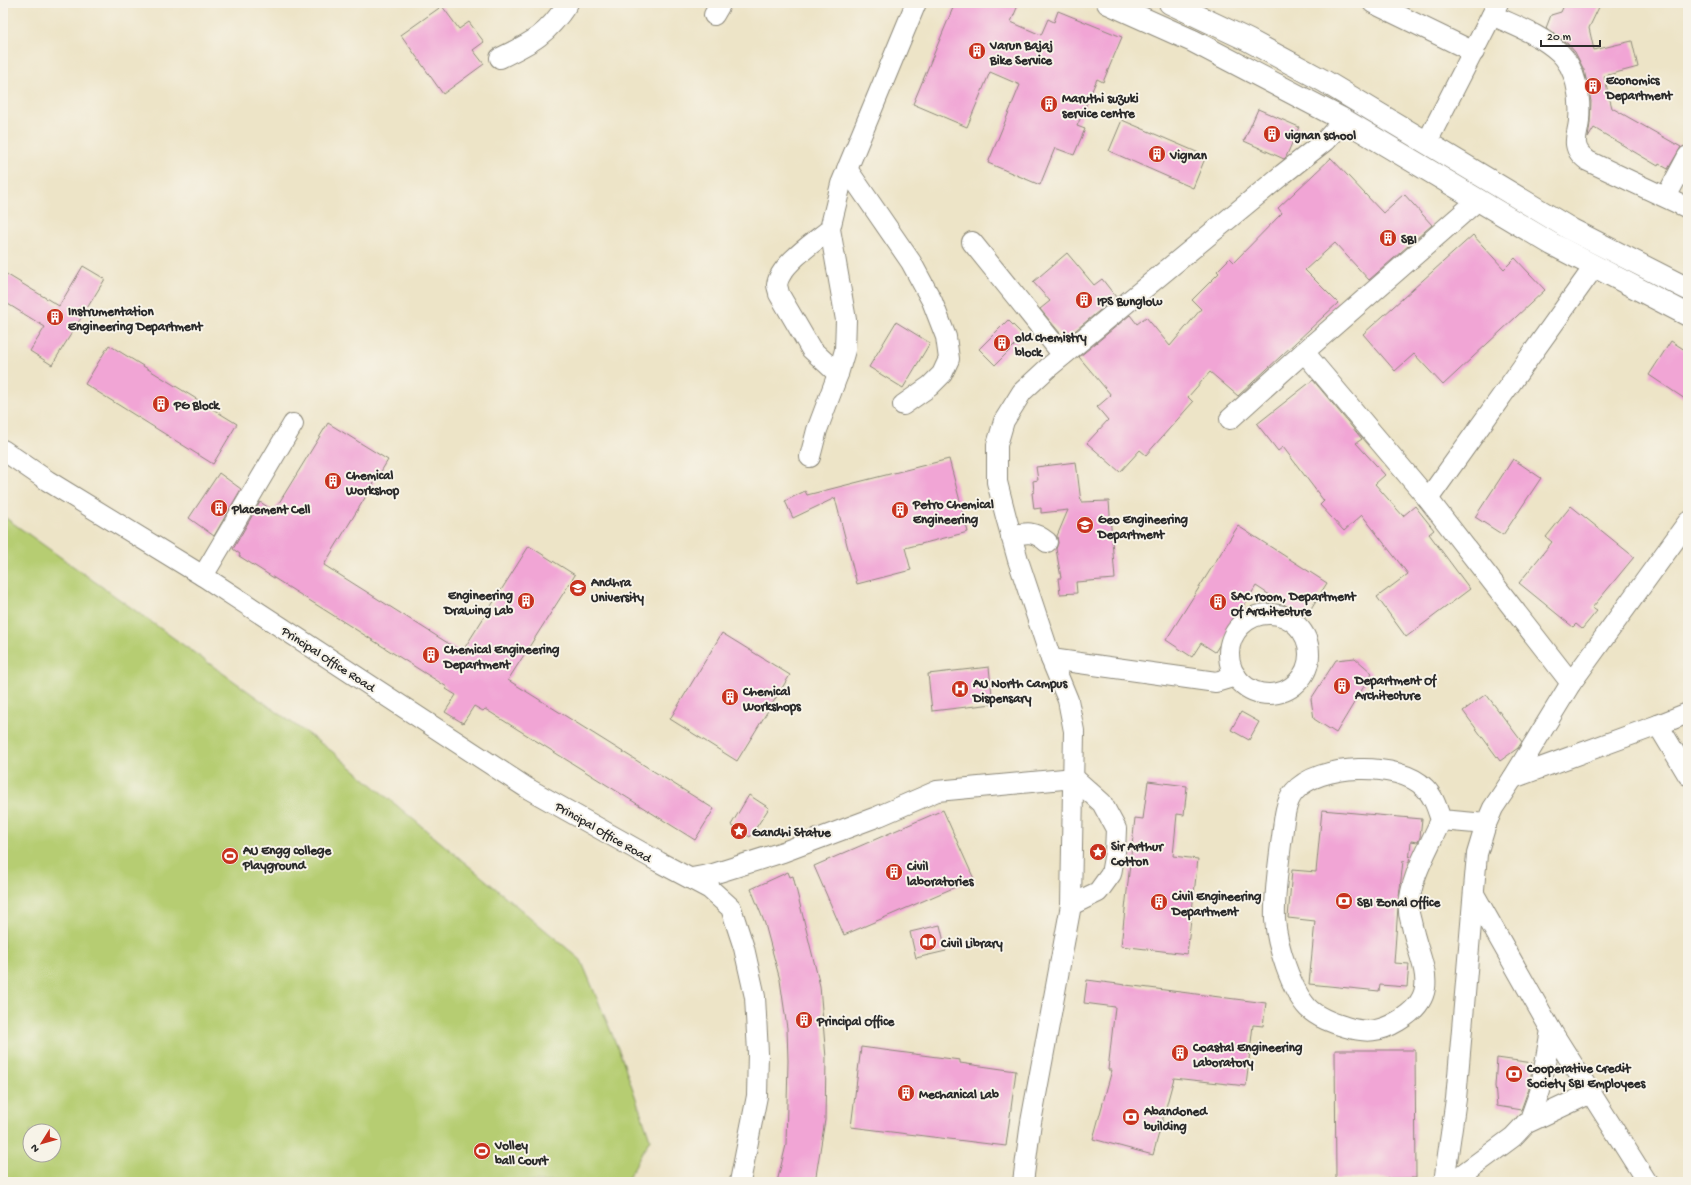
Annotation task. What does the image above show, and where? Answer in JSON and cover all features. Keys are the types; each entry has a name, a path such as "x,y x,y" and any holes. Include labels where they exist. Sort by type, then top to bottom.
{"main road":[{"path":"1108,3 1193,41 1344,120 1594,267 1688,315"},
{"path":"1170,3 1248,40 1324,81 1572,230 1688,289"}],"street":[{"path":"500,58 529,44 545,33 559,18 568,3"},
{"path":"810,457 817,430 838,374 845,350 846,320 830,229 841,184 916,3"},
{"path":"1373,3 1474,52"},
{"path":"1427,142 1495,9 1559,52 1570,67 1578,91 1580,111 1576,144 1580,155 1588,161 1688,208"},
{"path":"1023,1182 1031,1122 1071,905 1074,731 1068,700 1051,659 1011,536 997,482 997,445 1004,421 1022,392 1063,356 1283,174 1326,141 1344,120"},
{"path":"1666,197 1688,156"},
{"path":"847,169 911,262 932,301 946,336 949,360 942,374 930,386 903,405"},
{"path":"1230,419 1304,352 1478,200"},
{"path":"830,229 791,260 781,275 777,285 779,294 811,349 838,374"},
{"path":"972,242 1063,356"},
{"path":"1428,499 1594,267"},
{"path":"1304,352 1428,499 1571,683"},
{"path":"203,576 294,424"},
{"name":"Principal Office Road","path":"3,450 48,481 203,576 528,788 659,862 692,878 710,889 731,908 744,948 755,997 758,1053 757,1096 740,1182"},
{"path":"1444,1182 1456,1099 1477,854 1486,824 1493,808 1571,683 1688,522"},
{"path":"1011,536 1021,534 1039,535 1046,542"},
{"path":"1051,659 1216,682 1236,676"},
{"path":"1512,778 1688,713"},
{"path":"1658,725 1688,774"},
{"path":"1365,769 1403,774 1416,780 1425,787 1434,798 1441,820 1426,840 1412,886 1408,910 1414,939 1424,965 1425,990 1420,1002 1408,1016 1384,1029 1358,1031 1330,1023 1308,1008 1293,985 1283,958 1275,921 1278,868 1286,809 1293,793 1306,781 1324,773 1365,769"},
{"path":"692,878 713,874 783,852 879,816 937,791 1074,778 1102,803 1116,829 1116,837 1111,874 1098,892 1071,905"},
{"path":"1441,820 1486,824"},
{"path":"1474,894 1551,1030 1647,1182"},
{"path":"1452,1182 1513,1137 1530,1119 1540,1091 1551,1030"},
{"path":"1525,1124 1591,1093"}],"green space":[{"name":"AU Engg college Playground","path":"3,516 333,752 581,960 622,1058 650,1139 626,1182 3,1182"}],"building":[{"path":"955,3 1019,3 1011,22 1041,35 1048,19 1054,22 1058,11 1122,37 1103,82 1097,79 1077,126 1085,129 1074,155 1055,148 1040,185 988,163 1020,85 990,72 967,127 913,104"},
{"name":"Economics Department","path":"1565,3 1601,3 1589,28 1594,50 1632,41 1638,67 1604,76 1612,108 1681,147 1668,169 1659,164 1658,166 1594,128 1588,138 1591,101 1584,70 1575,52 1568,44 1546,28 1551,15 1561,12"},
{"path":"442,6 459,29 469,22 484,42 473,50 484,64 443,94 401,35"},
{"name":"vignan school","path":"1258,109 1299,127 1284,159 1244,141"},
{"name":"Vignan","path":"1122,120 1206,156 1193,188 1109,151"},
{"path":"1331,158 1383,213 1404,194 1432,225 1369,280 1335,243 1305,270 1338,303 1238,396 1210,372 1188,397 1193,402 1146,455 1140,450 1120,472 1087,443 1108,420 1097,407 1111,395 1079,357 1130,315 1137,324 1146,317 1170,346 1201,309 1192,300 1219,273 1217,271 1230,258 1234,262 1282,213 1278,208"},
{"path":"1473,235 1504,269 1515,258 1545,290 1443,385 1414,354 1395,371 1363,334"},
{"name":"IPS Bunglow","path":"1067,253 1094,285 1102,279 1116,297 1065,339 1040,309 1050,301 1033,282"},
{"name":"Instrumentation Engineering Department","path":"83,266 105,279 52,365 30,351 45,327 3,301 3,272 59,306"},
{"name":"old chemistry block","path":"1008,320 1024,336 995,365 979,349"},
{"path":"896,322 930,343 903,388 869,367"},
{"path":"1671,341 1688,352 1688,401 1649,375"},
{"name":"PG Block","path":"109,345 237,424 213,464 85,384"},
{"path":"1313,380 1362,439 1356,443 1385,475 1375,484 1403,516 1415,506 1434,530 1429,534 1470,589 1406,637 1377,597 1408,574 1362,515 1344,531 1320,505 1324,501 1283,447 1278,451 1257,424"},
{"path":"328,423 388,460 324,565 462,652 529,546 575,575 508,680 714,809 695,840 485,709 483,711 474,706 463,723 445,712 456,695 446,689 447,687 239,556 240,554 233,549 260,502 274,511"},
{"name":"Petro Chemical Engineering","path":"949,459 968,532 905,548 911,570 857,584 835,498 793,518 785,501 805,491 807,495"},
{"path":"1513,459 1541,478 1503,535 1475,517"},
{"name":"Geo Engineering Department","path":"1076,462 1081,502 1109,501 1115,579 1076,582 1077,593 1060,594 1058,578 1061,578 1056,549 1058,543 1057,536 1068,510 1041,513 1041,508 1034,509 1032,493 1034,492 1033,481 1038,480 1036,467"},
{"name":"Placement Cell","path":"219,473 241,489 214,536 189,518"},
{"path":"1571,506 1634,557 1592,608 1597,611 1582,629 1576,624 1573,627 1519,583 1552,542 1546,537"},
{"name":"SAC room, Department Of Architecture","path":"1238,526 1327,583 1305,618 1256,586 1215,652 1201,643 1192,657 1166,640"},
{"name":"Chemical Workshops","path":"722,633 790,675 737,761 670,719"},
{"name":"Department Of Architecture","path":"1355,658 1372,673 1336,733 1314,719 1311,699 1336,660"},
{"name":"AU North Campus Dispensary","path":"989,667 993,704 932,711 928,674"},
{"path":"1486,694 1522,742 1518,748 1500,761 1463,711"},
{"path":"1241,712 1259,722 1249,740 1231,730"},
{"name":"Civil Engineering Department","path":"1148,781 1187,786 1184,815 1177,814 1173,856 1198,859 1187,954 1121,946 1135,818 1143,819"},
{"path":"749,795 769,808 750,837 731,825"},
{"name":"Civil laboratories","path":"943,810 974,879 844,935 814,866"},
{"name":"SBI Zonal Office","path":"1322,810 1422,819 1418,842 1411,841 1409,862 1403,861 1398,907 1394,963 1409,964 1407,987 1380,985 1379,991 1309,984 1315,921 1288,918 1292,870 1316,872"},
{"name":"Principal Office","path":"788,872 790,877 793,876 820,986 826,1058 825,1120 815,1182 777,1182 786,1145 788,1061 787,1028 780,980 765,924 751,889"},
{"name":"Civil Library","path":"940,925 946,951 916,958 910,932"},
{"path":"1087,980 1266,1003 1263,1026 1253,1025 1246,1086 1174,1078 1153,1155 1093,1139 1112,1070 1108,1070 1115,1007 1084,1003"},
{"name":"Mechanical Lab","path":"861,1047 960,1060 960,1063 1016,1071 1006,1146 851,1127"},
{"path":"1335,1050 1415,1050 1416,1178 1336,1179"},
{"name":"Cooperative Credit Society SBI Employees","path":"1497,1058 1533,1063 1529,1088 1521,1110 1497,1106 1495,1086"}],"place":[{"name":"Varun Bajaj Bike Service","path":"977,51"},
{"name":"Economics Department","path":"1593,86"},
{"name":"Maruthi suzuki service centre","path":"1049,104"},
{"name":"vignan school","path":"1272,134"},
{"name":"Vignan","path":"1157,154"},
{"name":"SBI","path":"1388,238"},
{"name":"IPS Bunglow","path":"1084,300"},
{"name":"Instrumentation Engineering Department","path":"55,317"},
{"name":"old chemistry block","path":"1002,343"},
{"name":"PG Block","path":"161,404"},
{"name":"Chemical Workshop","path":"333,481"},
{"name":"Placement Cell","path":"219,508"},
{"name":"Petro Chemical Engineering","path":"900,510"},
{"name":"Geo Engineering Department","path":"1085,525"},
{"name":"Andhra University","path":"578,588"},
{"name":"Engineering Drawing Lab","path":"526,601"},
{"name":"SAC room, Department Of Architecture","path":"1218,602"},
{"name":"Chemical Engineering Department","path":"431,655"},
{"name":"Department Of Architecture","path":"1342,686"},
{"name":"AU North Campus Dispensary","path":"960,689"},
{"name":"Chemical Workshops","path":"730,697"},
{"name":"Gandhi Statue","path":"739,831"},
{"name":"Sir Arthur Cotton","path":"1098,852"},
{"name":"AU Engg college Playground","path":"230,856"},
{"name":"Civil laboratories","path":"894,872"},
{"name":"SBI Zonal Office","path":"1344,901"},
{"name":"Civil Engineering Department","path":"1159,902"},
{"name":"Civil Library","path":"928,942"},
{"name":"Principal Office","path":"804,1020"},
{"name":"Coastal Engineering Laboratory","path":"1180,1053"},
{"name":"Cooperative Credit Society SBI Employees","path":"1514,1074"},
{"name":"Mechanical Lab","path":"906,1093"},
{"name":"Abandoned building","path":"1131,1117"},
{"name":"Volley ball Court","path":"482,1151"}]}
